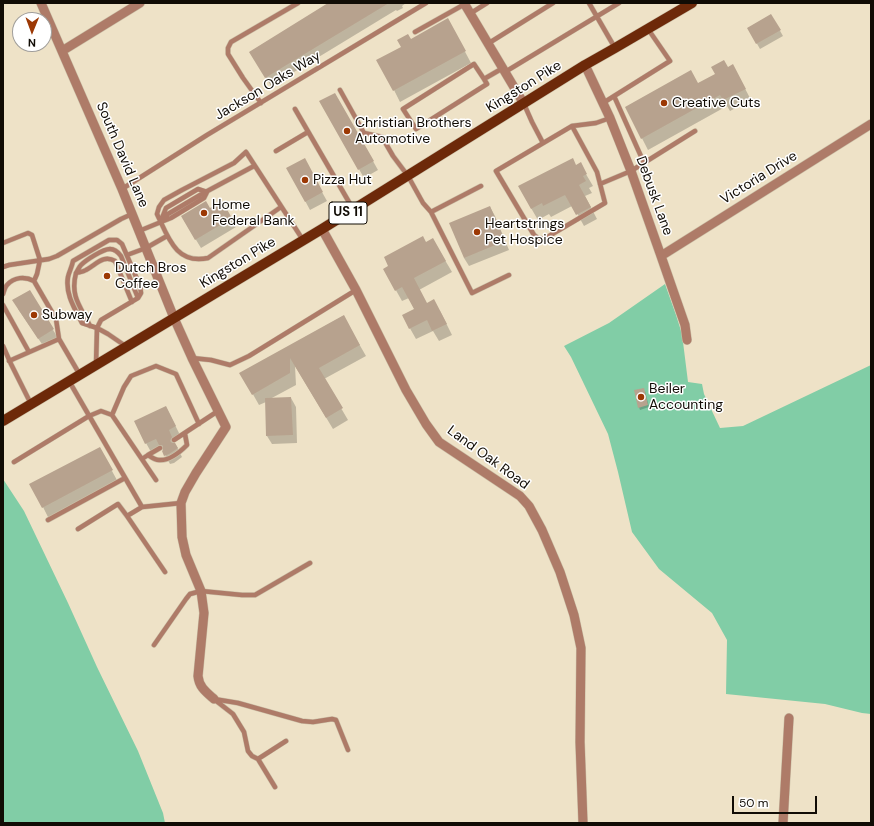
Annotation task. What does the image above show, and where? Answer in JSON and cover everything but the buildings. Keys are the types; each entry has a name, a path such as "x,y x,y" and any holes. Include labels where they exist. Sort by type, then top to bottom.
{"main road":[{"name":"Kingston Pike","path":"3,421 322,229 585,65 648,29 680,6 692,3"}],"street":[{"name":"South David Lane","path":"41,3 122,189 174,318 226,427 196,473 185,492 181,503"},
{"path":"62,51 140,3"},
{"path":"464,3 524,104"},
{"name":"Debusk Lane","path":"585,65 610,118 631,171 685,324 687,340"},
{"name":"Victoria Drive","path":"661,256 871,124"},
{"name":"Land Oak Road","path":"322,229 356,290 406,390 426,424 439,442 520,496 529,506 542,530 560,572 574,616 581,648 580,742 583,823"},
{"path":"181,503 183,543 186,555 201,591 204,613 198,676 199,682 204,690 214,699"},
{"path":"782,823 789,718"}],"lane":[{"path":"260,103 228,54 228,48 231,42 298,3"},
{"name":"Jackson Oaks Way","path":"122,189 207,135 426,3"},
{"path":"415,32 464,3"},
{"path":"470,13 487,3"},
{"path":"489,43 553,3"},
{"path":"589,3 615,48"},
{"path":"484,79 504,70 620,3"},
{"path":"603,103 670,61 648,29"},
{"path":"474,64 484,79 487,84 416,129 403,109 474,64"},
{"path":"340,90 364,133 382,137 393,156 408,176 423,203 431,212 472,293 509,275"},
{"path":"614,96 644,162"},
{"path":"524,104 543,143"},
{"path":"295,109 354,209"},
{"path":"572,126 597,172 605,203 544,239 538,238 534,235 496,171 572,126 596,123 610,118"},
{"path":"600,184 631,171 695,130"},
{"path":"276,151 308,132"},
{"path":"282,207 208,258 201,259 194,259 186,256 175,248 167,236 157,214 164,200 234,164 246,152 254,166 282,207 303,240"},
{"path":"139,231 171,218 204,198 206,192 254,166"},
{"path":"431,212 481,186"},
{"path":"161,222 166,208 198,189 206,192"},
{"path":"3,267 49,259 57,256 132,214"},
{"path":"3,244 28,233 32,235 40,260 34,281"},
{"path":"127,255 146,248 167,236"},
{"path":"96,365 97,328 102,320 138,298 141,293 140,286 122,244 117,240 109,240 73,261 68,277 68,289 70,299 82,323 97,328 127,347"},
{"path":"90,326 74,296 74,282 76,273 79,266 83,262 109,249 116,251 121,256 138,298"},
{"path":"76,273 85,271 104,259 110,258 115,261 132,302"},
{"path":"3,294 6,285 17,278 29,278 34,281 56,319 59,339 80,375"},
{"path":"192,358 211,360 230,365 249,356 356,290"},
{"path":"3,305 30,352"},
{"path":"9,361 59,339"},
{"path":"3,346 31,404"},
{"path":"112,415 124,387 131,376 156,366 176,374 199,424"},
{"path":"69,382 142,507"},
{"path":"14,462 89,416 101,411 112,415 156,480"},
{"path":"174,440 218,411"},
{"path":"148,455 158,461 165,460 179,453 187,445 185,434"},
{"path":"142,458 160,448"},
{"path":"48,520 125,478"},
{"path":"126,516 142,507 181,503"},
{"path":"78,529 118,504 165,572"},
{"path":"154,645 190,594 201,591 242,595 254,594 310,563"},
{"path":"214,699 238,703 302,721 313,722 332,719 336,720 348,750"},
{"path":"214,699 233,714 244,732 248,751 252,756 258,759 276,787"},
{"path":"258,759 286,741"}],"green space":[{"path":"665,284 682,334 688,382 702,384 704,394 720,428 743,426 871,365 871,714 825,704 726,694 727,640 712,613 659,569 632,532 608,434 571,357 564,346 609,323"},
{"path":"3,479 24,511 138,751 163,813 165,823 3,823"}],"place":[{"name":"Creative Cuts","path":"664,103"},
{"name":"Christian Brothers Automotive","path":"347,131"},
{"name":"Pizza Hut","path":"305,180"},
{"name":"Home Federal Bank","path":"204,213"},
{"name":"Heartstrings Pet Hospice","path":"477,232"},
{"name":"Dutch Bros Coffee","path":"107,276"},
{"name":"Subway","path":"34,315"},
{"name":"Beiler Accounting","path":"641,397"}]}
